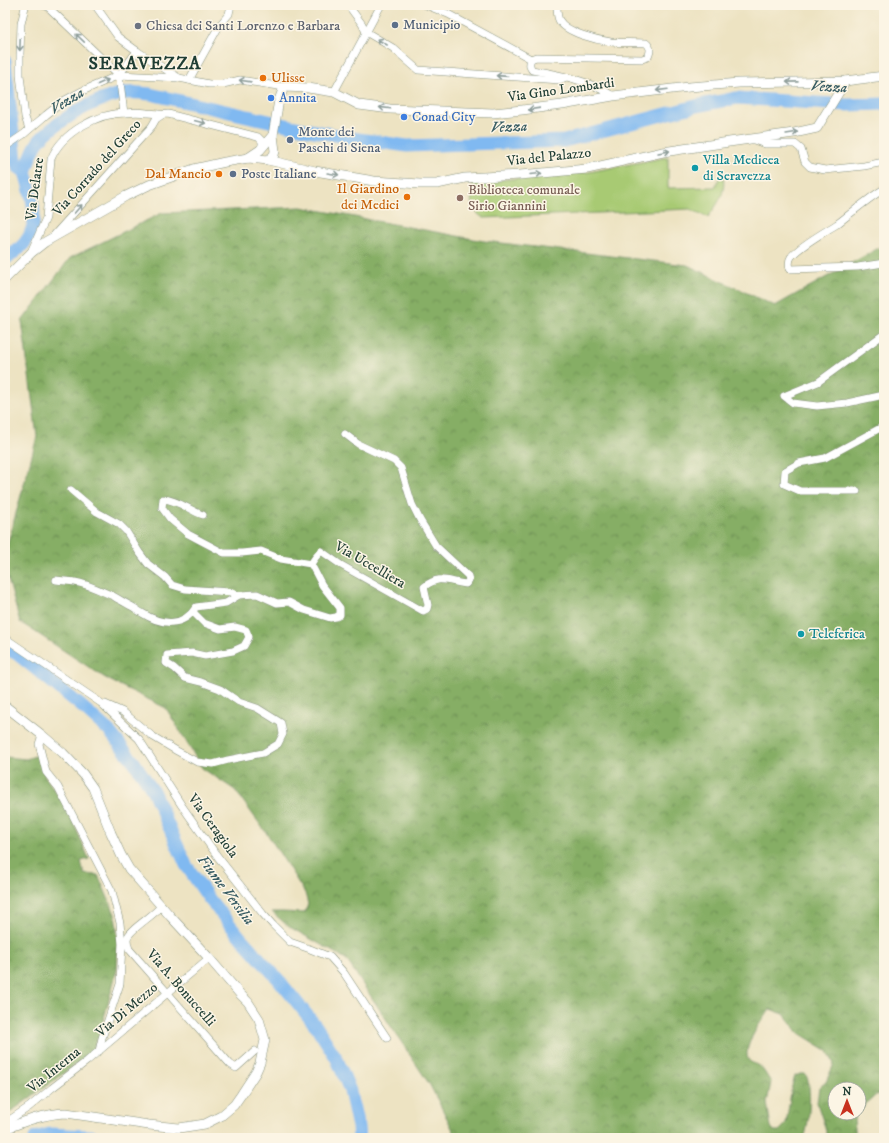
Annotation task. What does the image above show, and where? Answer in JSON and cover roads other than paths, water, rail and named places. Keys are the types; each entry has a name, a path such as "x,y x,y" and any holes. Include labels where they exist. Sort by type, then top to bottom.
{"main road":[{"name":"Via Gino Lombardi","path":"284,87 308,88 334,92 359,105 390,109 493,113 562,105 613,96 689,86 739,83 845,81 884,76"},
{"name":"Via del Palazzo","path":"248,158 268,160 315,171 374,181 420,184 437,184 465,178 586,169 663,152 794,133 817,128 845,81"},
{"path":"262,148 263,156 268,160 274,155 273,135 280,94 284,87"},
{"path":"5,279 31,253 52,238 126,196 149,185 194,169 248,158 262,148 273,135"},
{"path":"5,706 63,753 83,774 93,788 121,855 130,869 171,918 248,1002 259,1019 265,1040 260,1063 256,1072 234,1105 221,1116 205,1124 179,1128 66,1113 53,1113 31,1119 5,1129"}],"street":[{"path":"43,5 47,6 119,79 124,110"},
{"path":"95,5 118,37 179,78"},
{"path":"189,80 219,26 229,14 232,5"},
{"path":"348,5 366,32 393,48 418,70 559,80 568,77"},
{"path":"334,92 381,5"},
{"path":"426,5 448,14 531,59 536,57 636,59 648,57 650,51 649,45 646,43 610,42 589,37 570,30 559,20 557,14 558,5"},
{"path":"25,6 21,24 20,75 24,117 27,131"},
{"path":"119,79 137,51"},
{"path":"531,59 529,63 532,70 568,77 603,89 613,96"},
{"path":"6,147 65,100 80,92 119,79 179,78 209,84 223,84 240,80 284,87"},
{"name":"Via Delatre","path":"31,253 46,218 51,159 53,153 71,134 88,122 124,110 162,115 168,114 258,137 262,141 262,148"},
{"name":"Via Corrado del Greco","path":"52,238 152,126 156,119 162,115"},
{"path":"751,139 765,144 795,144 801,149 805,162 810,167 825,170 864,166 884,162"},
{"path":"884,189 800,249 791,257 789,263 790,269 858,267 884,263"},
{"path":"884,334 818,382 784,396 793,403 817,406 847,403 884,396"},
{"path":"857,491 800,491 784,484 785,472 799,463 825,458 884,426"},
{"name":"Via Uccelliera","path":"310,564 321,551 341,565 423,610 427,609 428,605 424,587 431,581 443,579 466,584 469,580 468,576 436,546 420,520 412,504 401,468 394,461 358,444 345,434"},
{"path":"71,490 96,512 119,524 126,531 148,564 172,584 185,589 230,592 239,595 257,594 278,603 288,602 304,610 330,618 340,615 340,608 322,584 310,564 280,560 262,551 224,553 188,534 170,518 162,508 163,499 172,499 193,512 203,515"},
{"path":"56,580 76,582 93,588 124,602 143,614 158,621 169,623 178,622 187,618 196,607 226,603 239,595"},
{"path":"101,703 123,712 152,736 197,762 214,764 263,753 278,744 283,734 281,723 258,708 239,702 220,689 185,678 166,663 167,655 192,653 205,656 233,651 244,646 249,637 246,630 236,627 220,629 204,623 193,612"},
{"name":"Via Ceragiola","path":"5,638 101,703 139,740 182,806 218,856 268,920 290,942 330,957 344,973 387,1038"},
{"path":"42,735 39,744 46,772 58,787 112,892 120,923 122,944 120,984 99,1050"},
{"name":"Via A. Bonuccelli","path":"161,906 158,911 130,933 127,939 129,949 230,1064 236,1068 255,1052"},
{"name":"Via Di Mezzo","path":"99,1050 209,958"},
{"name":"Via Interna","path":"5,1123 29,1107 99,1050"}],"waterway":[{"path":"5,61 16,160 18,167 25,172"},
{"name":"Vezza","path":"25,172 33,152 42,137 54,127 71,115 97,101 116,95 129,93 150,94 309,130 407,146 564,141 696,106 737,98 848,105 884,104"},
{"name":"Fiume Versilia","path":"5,259 24,244 31,233 33,225 34,216 32,198 25,172"},
{"name":"Fiume Versilia","path":"5,648 17,654 80,705 109,731 134,762 153,791 186,865 210,900 316,1026 337,1059 350,1091 359,1138"},
{"name":"Fiume Versilia","path":"35,1138 50,1134 100,1138"}],"place":[{"name":"Municipio","path":"395,25"},
{"name":"Chiesa dei Santi Lorenzo e Barbara","path":"138,26"},
{"name":"Ulisse","path":"263,78"},
{"name":"Annita","path":"271,98"},
{"name":"Conad City","path":"404,117"},
{"name":"Monte dei Paschi di Siena","path":"290,140"},
{"name":"Villa Medicea di Seravezza","path":"695,168"},
{"name":"Dal Mancio","path":"219,174"},
{"name":"Poste Italiane","path":"233,174"},
{"name":"Il Giardino dei Medici","path":"407,197"},
{"name":"Biblioteca comunale Sirio Giannini","path":"460,198"},
{"name":"Teleferica","path":"801,634"}],"district":[{"name":"SERAVEZZA","path":"145,64"}]}
